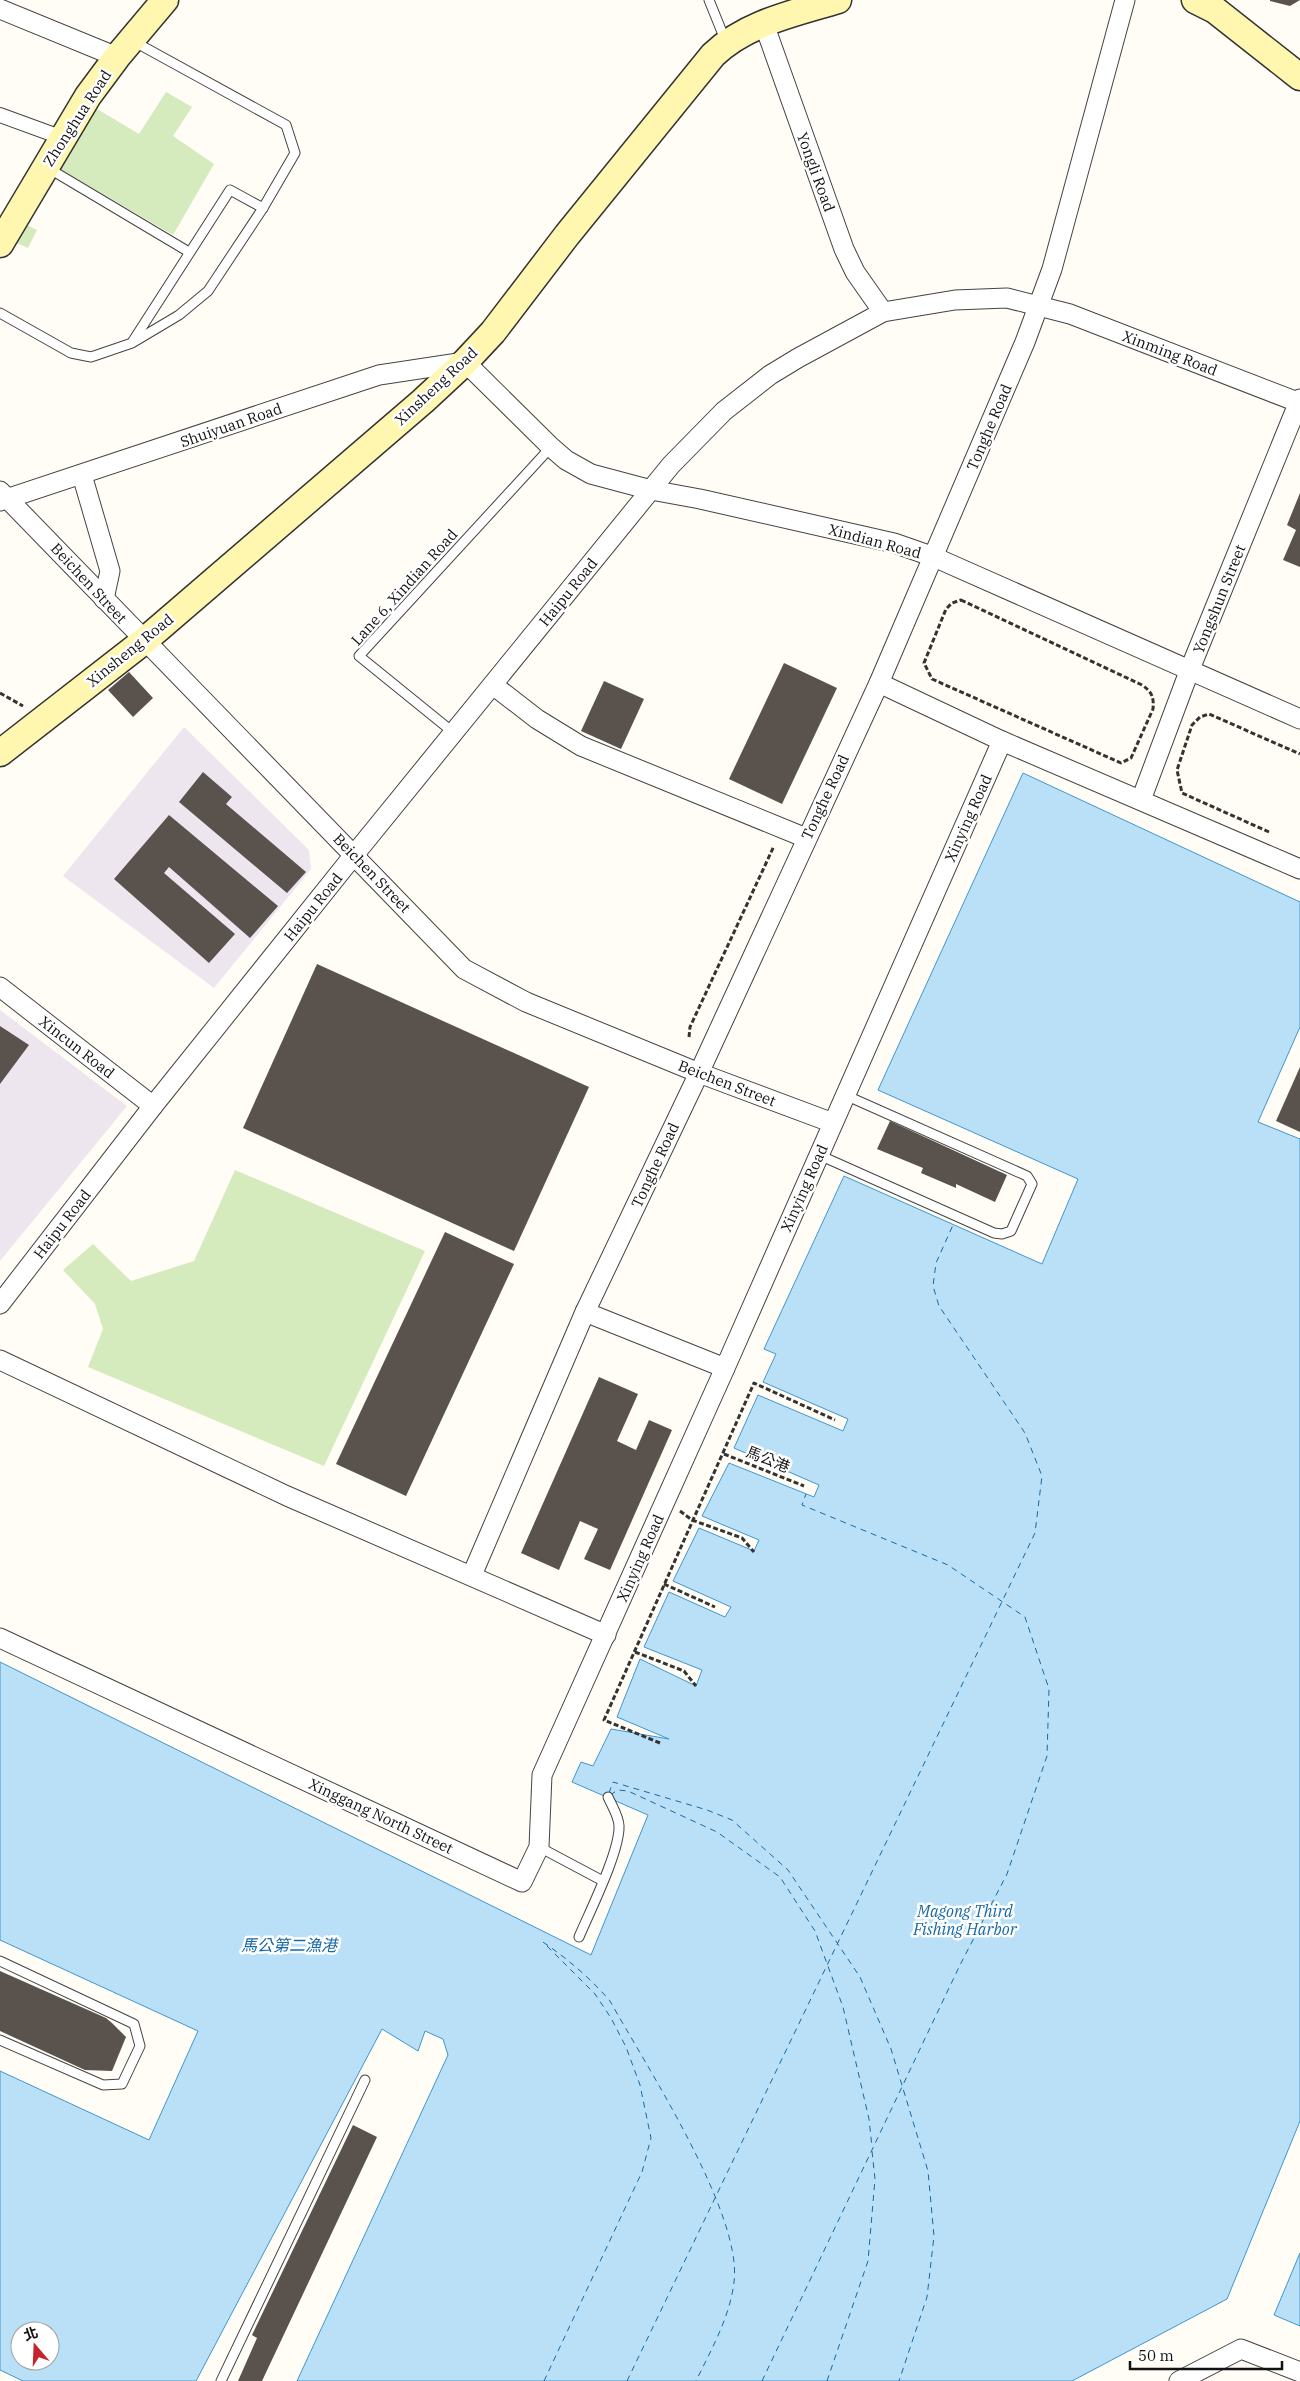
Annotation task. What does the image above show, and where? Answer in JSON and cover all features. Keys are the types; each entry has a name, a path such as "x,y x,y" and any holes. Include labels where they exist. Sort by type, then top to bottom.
{"main road":[{"name":"Zhonghua Road","path":"0,244 8,216 46,166 62,138 124,48 165,0"},
{"name":"Xinsheng Road","path":"0,753 144,641 423,401 465,362 492,332 567,235 713,55 726,42 764,24 838,0"},
{"path":"1195,0 1214,10 1300,77"}],"street":[{"name":"Tonghe Road","path":"472,1575 585,1312 699,1072 879,683 934,557 1039,305 1052,269 1125,0"},
{"path":"0,9 124,48"},
{"name":"Yongli Road","path":"764,24 844,248 855,272 883,312"},
{"path":"0,115 62,138"},
{"name":"Xinming Road","path":"883,312 910,306 987,297 1007,298 1070,314 1300,402"},
{"name":"Haipu Road","path":"0,1304 153,1106 354,855 682,452 724,411 770,375 883,312"},
{"name":"Xindian Road","path":"465,362 551,447 566,460 591,474 651,490 700,499 894,543 934,557 1300,718"},
{"name":"Shuiyuan Road","path":"3,497 82,475 379,375 465,362"},
{"name":"Yongshun Street","path":"1141,800 1190,669 1300,402"},
{"path":"82,475 110,571 104,599"},
{"name":"Beichen Street","path":"3,497 464,969 526,1002 699,1072 833,1123"},
{"path":"879,683 1002,741 1300,869"},
{"path":"493,685 537,719 581,746 806,838"},
{"name":"Xinying Road","path":"606,1635 726,1368 1002,741"},
{"name":"Xincun Road","path":"0,988 153,1106"},
{"path":"585,1312 726,1368"},
{"path":"0,1360 287,1496 606,1635"},
{"name":"Xinggang North Street","path":"0,1638 522,1882 539,1847 542,1775 606,1635"},
{"path":"1179,2381 1241,2349 1300,2372"}],"lane":[{"path":"709,0 726,42"},
{"path":"0,313 71,353 91,358 132,343 180,315 208,291 263,208 295,153 286,125 124,48"},
{"path":"46,166 189,252"},
{"path":"132,343 230,190 263,208"},
{"name":"Lane 6, Xindian Road","path":"454,733 359,656 551,447"},
{"path":"819,1155 954,1221 994,1233 1002,1234 1011,1231 1032,1184 1027,1176 845,1094"},
{"path":"579,1936 603,1881 619,1834 620,1824 608,1797"},
{"path":"539,1847 603,1881"},
{"path":"0,1961 134,2024 140,2046 122,2084 103,2085 0,2040"},
{"path":"221,2381 365,2080"}],"path":[{"path":"961,600 1142,685 1150,691 1154,701 1152,709 1131,758 1121,763 932,679 924,663 946,609 952,603 961,600"},
{"path":"1273,834 1182,793 1177,770 1192,725 1200,717 1209,714 1300,754"},
{"path":"689,1037 690,1026 774,846"},
{"path":"660,1743 604,1720 754,1384 835,1420"},
{"name":"馬公港","path":"724,1454 804,1486"},
{"path":"692,1520 742,1538 754,1552"},
{"path":"664,1584 715,1607"},
{"path":"634,1652 684,1671 696,1686"}],"shaded area":[{"path":"184,727 309,850 311,869 214,988 63,876"},
{"path":"0,1010 127,1106 0,1261"}],"green space":[{"path":"166,92 192,107 173,136 214,164 173,235 55,166 92,106 139,134"},
{"path":"21,222 37,230 28,248 10,240"},
{"path":"235,1170 425,1251 324,1466 88,1367 103,1329 95,1304 63,1270 93,1244 131,1281 194,1261"}],"water":[{"name":"Magong Third Fishing Harbor","path":"1023,773 1300,902 1300,1027 1258,1122 1300,1139 1300,2121 1227,2299 1072,2381 297,2381 448,2055 443,2039 425,2031 418,2051 382,2029 196,2381 23,2381 0,2370 0,2071 149,2140 198,2031 0,1940 0,1662 591,1955 648,1815 572,1782 581,1762 593,1766 611,1729 669,1739 617,1717 640,1659 696,1686 702,1670 644,1647 669,1592 725,1617 731,1607 673,1581 699,1528 754,1551 759,1540 702,1516 729,1463 814,1497 819,1485 734,1448 758,1395 843,1431 848,1419 763,1382 776,1354 764,1349 844,1176 1042,1264 1078,1179 878,1090"},
{"path":"1300,2253 1300,2326 1274,2315"}],"building":[{"path":"1270,0 1300,0 1290,6 1270,1"},
{"path":"1300,493 1300,567 1283,560 1296,530 1287,525"},
{"path":"784,663 837,688 782,804 729,779"},
{"path":"129,672 153,698 133,717 108,690"},
{"path":"604,681 644,699 621,749 581,731"},
{"path":"203,772 232,797 226,804 306,872 287,893 179,802"},
{"path":"169,815 278,906 250,938 169,867 164,873 235,934 209,963 114,879"},
{"path":"317,964 589,1087 514,1251 243,1128"},
{"path":"0,1026 29,1045 0,1084"},
{"path":"1300,1067 1300,1132 1276,1121"},
{"path":"890,1121 1007,1175 995,1202 956,1184 956,1188 921,1173 923,1168 877,1149"},
{"path":"445,1232 514,1264 406,1496 336,1464"},
{"path":"599,1377 638,1394 617,1441 636,1450 649,1420 672,1430 610,1570 584,1559 598,1529 580,1521 559,1570 521,1553"},
{"path":"0,1971 106,2018 112,2023 126,2037 112,2071 85,2070 0,2031"},
{"path":"353,2125 377,2137 262,2381 238,2381 257,2338 252,2335"}],"ferry route":[{"path":"627,2381 1035,1533 1042,1476 1025,1433 939,1306 933,1286 936,1263 953,1225"},
{"path":"762,2381 960,1965 1007,1874 1047,1756 1049,1689 1025,1617 948,1565 802,1505 806,1494"},
{"path":"609,1793 613,1782 707,1810 732,1820 788,1870 860,1977 891,2049 928,2171 934,2236 927,2297 899,2381"},
{"path":"610,1795 618,1790 628,1791 717,1832 780,1877 815,1931 843,2007 869,2119 872,2147"},
{"path":"543,1942 579,1970 610,2001 688,2140 708,2180 723,2218 733,2253 734,2282 732,2295 719,2333 696,2381"},
{"path":"544,2381 642,2172 651,2138 640,2085 626,2047 611,2018 595,1994 547,1946"},
{"path":"827,2381 868,2261 875,2179 872,2151"}],"water label":[{"name":"馬公第二漁港","path":"289,1945"}]}
